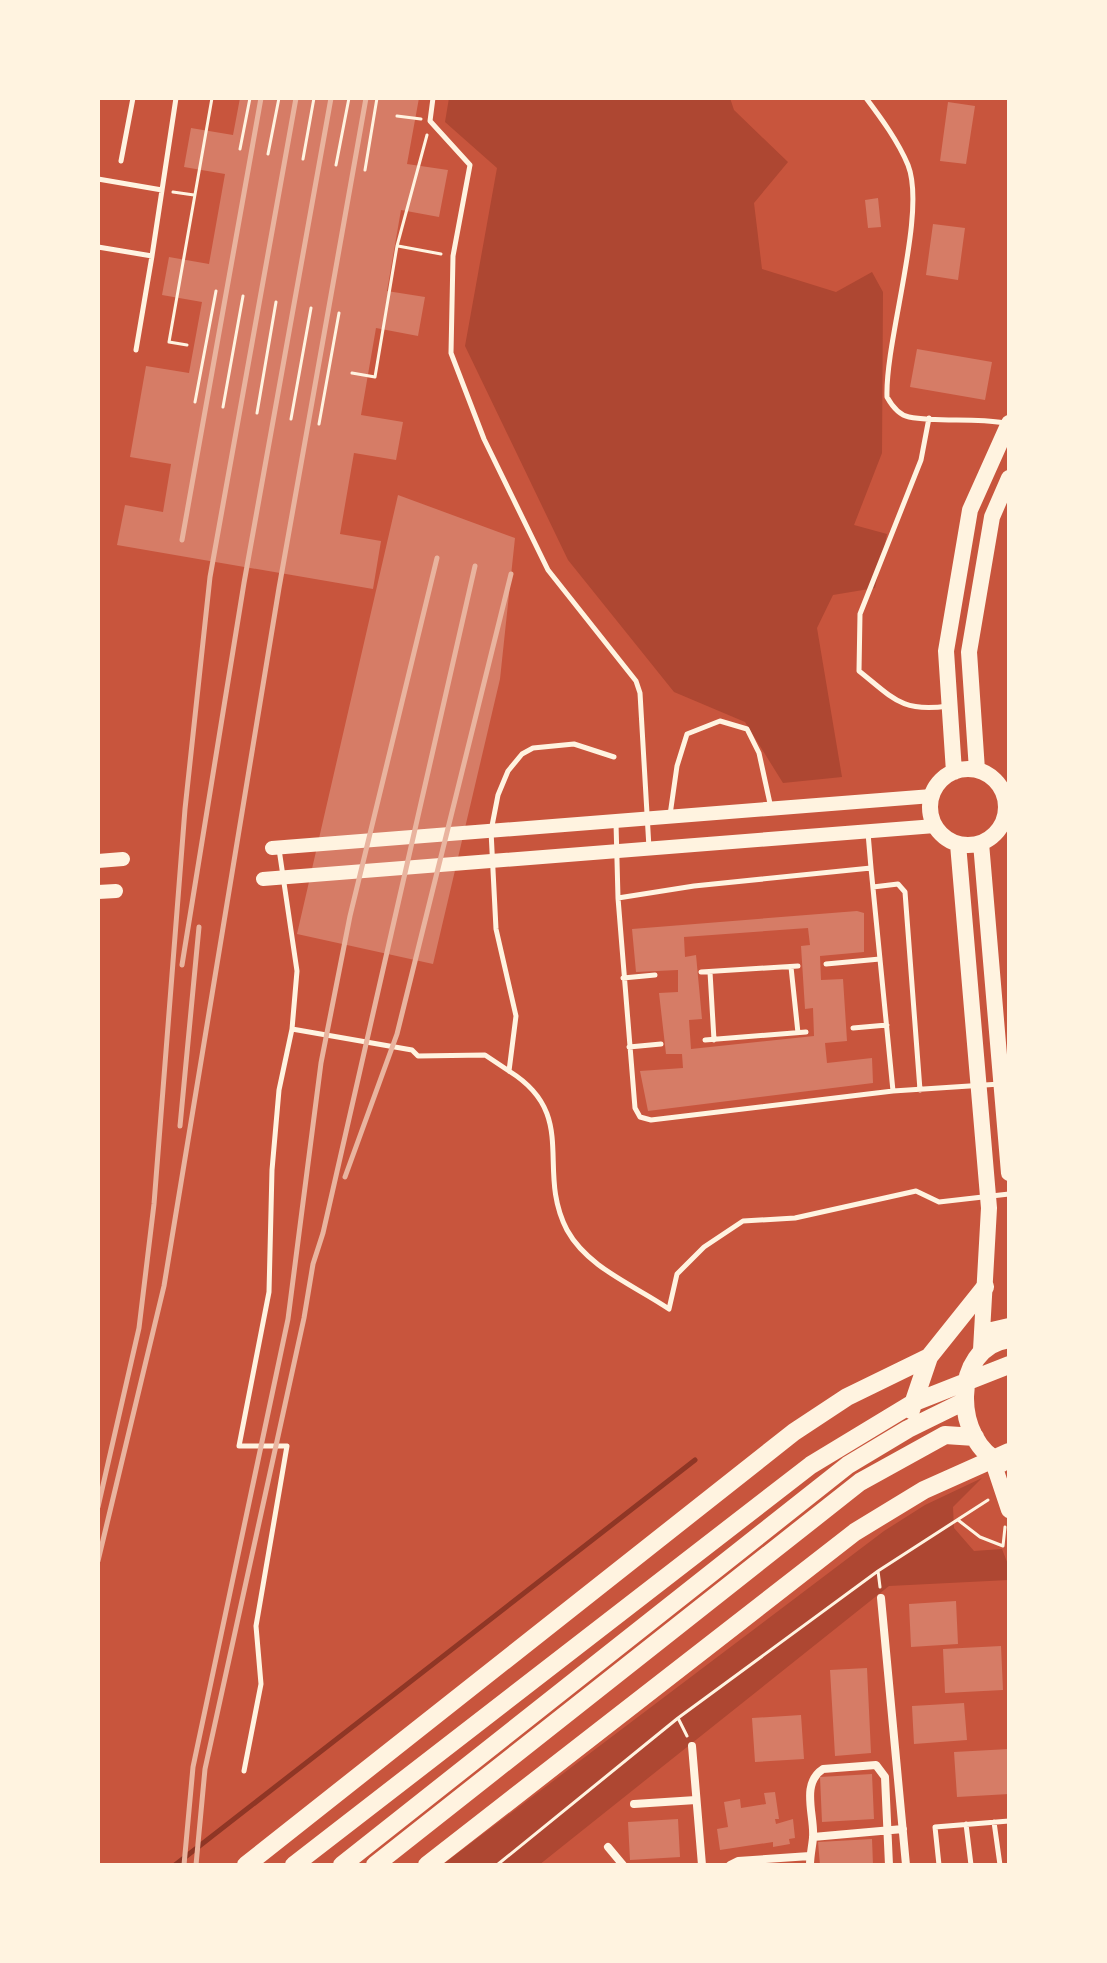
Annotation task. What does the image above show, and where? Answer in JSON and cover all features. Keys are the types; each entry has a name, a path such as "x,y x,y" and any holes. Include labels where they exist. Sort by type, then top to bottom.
{"highway":[{"path":"908,1429 914,1393 929,1357 985,1287"},
{"path":"975,1437 965,1401 971,1368 982,1341 1009,1339"},
{"path":"246,1865 807,1422 847,1397 929,1357"},
{"path":"294,1865 811,1465 915,1402 1009,1365"},
{"path":"342,1865 816,1490 908,1429 965,1401"},
{"path":"375,1865 860,1482 926,1442 954,1434 975,1437 1003,1459"},
{"path":"427,1865 855,1532 924,1490 1003,1459"}],"main road":[{"path":"954,772 946,651 970,510 1009,423"},
{"path":"977,770 969,652 992,517 1009,478"},
{"path":"977,770 988,775 1006,791 1007,814 997,832 981,843 958,844 935,826 930,806 932,796 940,781 954,772 977,770"},
{"path":"275,847 932,796"},
{"path":"263,879 935,826"},
{"path":"981,843 1005,1084 1009,1173"},
{"path":"958,844 988,1198 982,1341"},
{"path":"98,861 123,859"},
{"path":"98,892 116,891"},
{"path":"982,1341 1009,1326"},
{"path":"1003,1459 1006,1514"}],"street":[{"path":"881,1598 906,1865"},
{"path":"692,1746 702,1865"},
{"path":"730,1865 738,1861 810,1860 813,1837 810,1790 816,1774 823,1769 881,1768 885,1777 889,1865"},
{"path":"634,1804 696,1800"},
{"path":"813,1837 903,1829"},
{"path":"608,1847 623,1865"}],"lane":[{"path":"121,161 133,98"},
{"path":"136,350 176,98"},
{"path":"433,98 430,121 470,165 453,256 451,353 484,439 548,570 575,608 625,666 640,693 649,849"},
{"path":"866,98 884,121 909,167 912,201 887,397 902,414 1009,423"},
{"path":"98,179 162,190"},
{"path":"98,247 152,256"},
{"path":"929,418 921,460 860,614 859,671 909,706 920,710 950,705"},
{"path":"670,816 677,766 687,734 720,721 747,729 759,753 771,809"},
{"path":"509,1071 516,1016 496,929 491,831 498,795 508,771 522,754 545,745 574,744 614,757"},
{"path":"616,821 623,978 635,1108 640,1117 651,1120 893,1091 1005,1084"},
{"path":"868,831 893,1091"},
{"path":"244,1771 261,1684 256,1626 287,1446 239,1446 269,1292 272,1170 279,1090 292,1029 297,971 275,847"},
{"path":"618,898 694,886 871,868"},
{"path":"873,887 898,884 905,892 920,1090"},
{"path":"826,964 880,959"},
{"path":"701,972 794,966 798,1033"},
{"path":"710,972 714,1040"},
{"path":"623,978 655,975"},
{"path":"853,1028 887,1025"},
{"path":"292,1029 412,1050 418,1056 485,1055 531,1084 548,1115 555,1157 551,1181 567,1230 593,1263 669,1309 677,1274 704,1247 743,1221 795,1218 916,1191 939,1202 1009,1194"},
{"path":"705,1040 806,1032"},
{"path":"629,1047 661,1044"},
{"path":"939,1865 935,1827 1009,1821"},
{"path":"994,1822 1000,1865"},
{"path":"966,1824 971,1865"}],"path":[{"path":"187,345 169,342 212,98"},
{"path":"240,149 250,98"},
{"path":"268,154 279,98"},
{"path":"303,159 314,98"},
{"path":"336,165 349,98"},
{"path":"365,170 377,98"},
{"path":"352,373 375,377 397,246 430,121 397,116"},
{"path":"162,190 194,195"},
{"path":"397,246 453,256"},
{"path":"195,402 216,291"},
{"path":"223,407 243,296"},
{"path":"257,413 276,302"},
{"path":"291,419 311,308"},
{"path":"319,424 339,313"},
{"path":"497,1865 678,1718 878,1571 996,1495"},
{"path":"958,1520 980,1537 1003,1546 1006,1514"},
{"path":"678,1718 692,1746"}],"shaded area":[{"path":"449,98 730,98 734,110 788,162 754,203 762,269 836,292 872,272 883,292 882,453 854,525 887,534 875,588 833,595 817,628 842,777 783,783 745,722 674,692 568,560 465,346 497,168 445,122"},
{"path":"982,1478 953,1507 954,1528 974,1551 1002,1549 1009,1567 1009,1580 889,1586 539,1865 442,1865 884,1531 925,1505"}],"building":[{"path":"240,98 419,98 407,164 448,170 439,217 401,210 387,291 425,297 418,336 376,328 361,415 403,422 396,460 354,453 340,534 381,541 373,589 117,545 125,505 163,512 171,464 130,457 146,366 189,373 202,302 162,295 169,257 209,264 225,174 184,167 191,128 233,135"},
{"path":"948,102 975,106 966,164 940,161"},
{"path":"878,198 881,227 868,228 865,200"},
{"path":"933,224 965,228 958,280 926,275"},
{"path":"917,349 992,362 985,400 910,387"},
{"path":"398,495 515,538 500,679 433,964 297,934"},
{"path":"857,911 864,913 864,952 820,956 821,980 843,979 847,1041 825,1043 827,1063 872,1058 873,1083 648,1111 640,1071 683,1068 682,1054 666,1054 659,993 678,992 678,970 636,972 632,929","holes":["808,928 810,945 801,946 805,1009 813,1008 814,1036 691,1049 689,1020 702,1019 696,955 685,957 684,937"]},
{"path":"956,1601 958,1644 911,1647 909,1604"},
{"path":"1001,1646 1003,1690 945,1693 943,1649"},
{"path":"867,1668 871,1753 835,1756 830,1670"},
{"path":"964,1703 967,1740 914,1744 912,1706"},
{"path":"801,1715 804,1759 755,1762 752,1718"},
{"path":"1009,1749 1009,1794 957,1797 954,1752"},
{"path":"872,1774 874,1819 822,1822 820,1777"},
{"path":"775,1792 779,1819 775,1819 776,1824 793,1819 795,1838 789,1839 790,1844 773,1847 773,1842 720,1850 717,1829 728,1827 724,1802 740,1799 741,1808 766,1804 764,1793"},
{"path":"678,1819 680,1857 630,1860 628,1822"},
{"path":"872,1839 873,1865 820,1865 818,1842"}],"waterway":[{"path":"175,1865 695,1460"}],"railway":[{"path":"182,540 261,98"},
{"path":"98,1507 139,1328 154,1204 185,809 210,577 296,98"},
{"path":"182,965 244,583 331,98"},
{"path":"98,1561 164,1286 279,588 366,98"},
{"path":"184,1865 193,1767 288,1319 321,1063 350,916 437,558"},
{"path":"196,1865 205,1769 304,1318 313,1264 323,1233 475,566"},
{"path":"345,1177 397,1034 511,574"},
{"path":"180,1126 199,927"}]}
